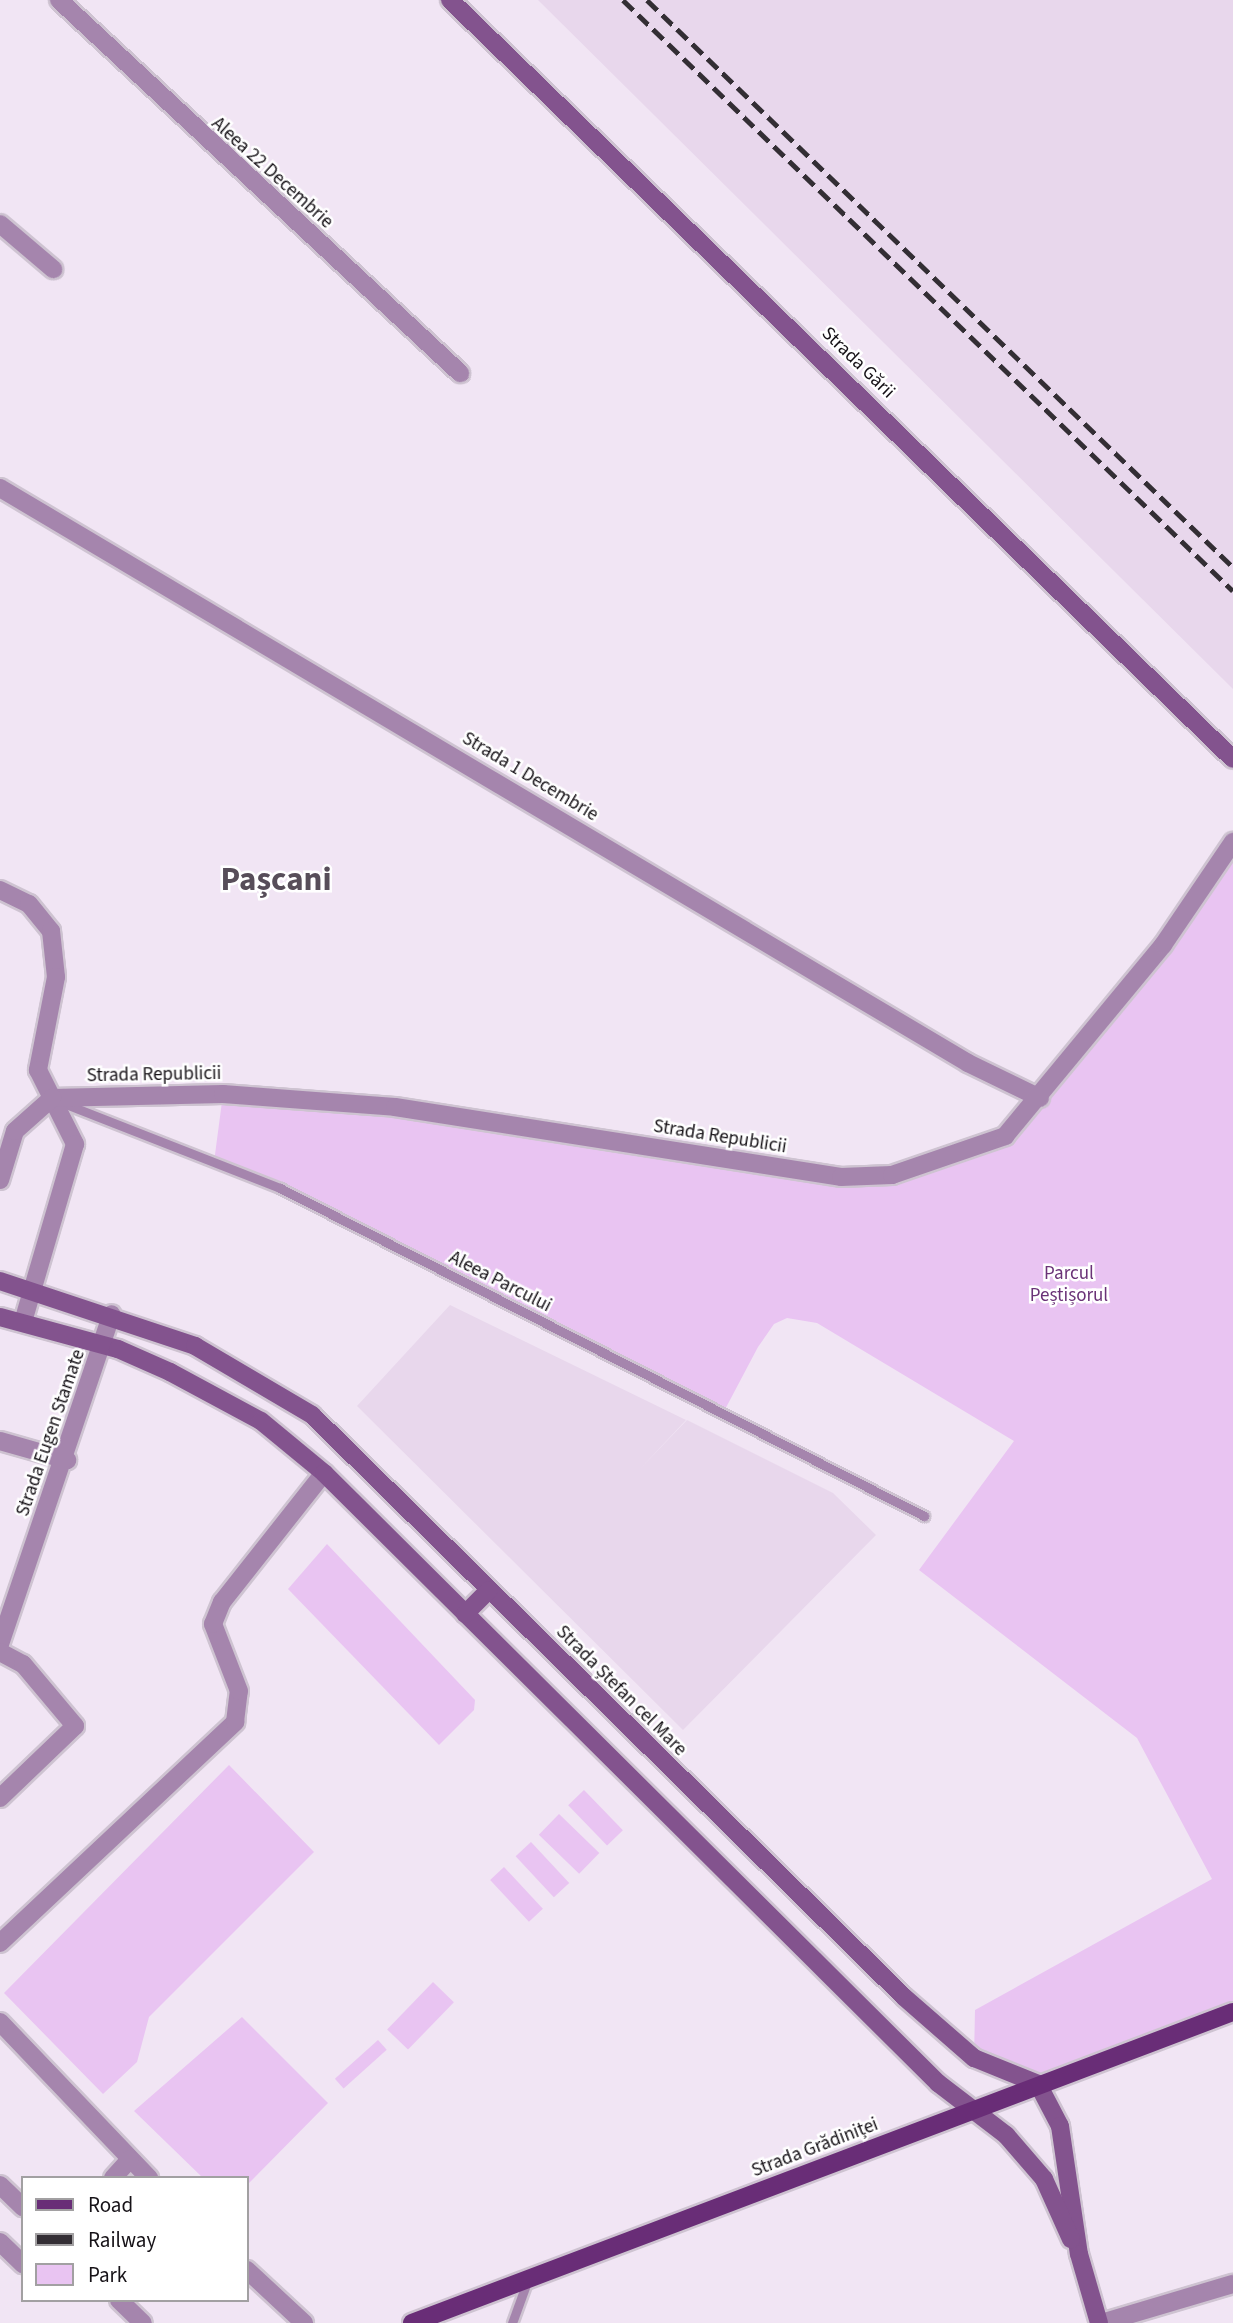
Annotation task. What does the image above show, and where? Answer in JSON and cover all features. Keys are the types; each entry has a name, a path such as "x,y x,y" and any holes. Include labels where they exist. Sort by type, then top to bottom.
{"main road":[{"name":"Strada Gării","path":"450,0 1233,759"},
{"name":"Strada Ștefan cel Mare","path":"0,1281 113,1314 254,1376 312,1415 904,1997 974,2058 1038,2084"},
{"path":"0,1317 103,1346 221,1398 324,1473 939,2083 1030,2160 1079,2255"},
{"path":"465,1614 489,1590"},
{"name":"Strada Grădiniței","path":"412,2323 1233,2012"},
{"path":"1038,2084 1060,2126 1079,2255 1100,2323"}],"street":[{"name":"Aleea 22 Decembrie","path":"59,0 460,373"},
{"path":"0,224 53,269"},
{"name":"Strada 1 Decembrie","path":"0,488 968,1063 1040,1098"},
{"name":"Strada Republicii","path":"52,1098 223,1094 395,1107 841,1177 892,1175 944,1162 1005,1136 1040,1098 1163,945 1233,842"},
{"path":"0,890 29,904 51,931 56,977 38,1070 75,1144 23,1322"},
{"path":"0,1180 15,1131 52,1098"},
{"name":"Strada Eugen Stamate","path":"2,1632 67,1460 113,1314"},
{"path":"0,1441 67,1460"},
{"path":"0,1943 240,1711 239,1691 213,1624 222,1602 324,1473"},
{"path":"0,1652 23,1664 75,1726 0,1798"},
{"path":"0,2022 147,2176"},
{"path":"115,2176 130,2159"},
{"path":"0,2185 21,2205"},
{"path":"0,2242 21,2262"},
{"path":"248,2271 304,2323"},
{"path":"1100,2323 1233,2284"},
{"path":"121,2302 143,2323"}],"lane":[{"name":"Aleea Parcului","path":"52,1098 280,1188 924,1516"},
{"path":"512,2323 528,2279"}],"shaded area":[{"path":"538,0 1233,0 1233,689"},
{"path":"450,1305 686,1420 639,1470 687,1420 833,1493 876,1535 683,1730 357,1406"}],"green space":[{"name":"Parcul Peștișorul","path":"1233,842 1233,2012 1038,2084 974,2058 975,2010 1212,1879 1137,1738 919,1570 1014,1441 817,1323 787,1318 774,1324 758,1347 721,1417 214,1162 223,1094 395,1107 841,1177 892,1175 1005,1136"},
{"path":"327,1544 475,1700 474,1710 439,1745 288,1589"},
{"path":"229,1765 314,1852 149,2017 137,2062 103,2094 4,1993"},
{"path":"584,1790 623,1830 607,1846 568,1805"},
{"path":"559,1814 599,1853 579,1874 539,1835"},
{"path":"531,1842 569,1883 554,1897 516,1856"},
{"path":"504,1867 543,1909 529,1922 490,1880"},
{"path":"433,1982 454,2002 408,2050 387,2029"},
{"path":"242,2017 328,2103 248,2184 248,2176 201,2176 134,2111"},
{"path":"378,2040 387,2050 344,2088 335,2079"}],"railway":[{"path":"623,0 1233,591"},
{"path":"647,0 1233,567"}],"district":[{"name":"Pașcani","path":"276,880"}]}
